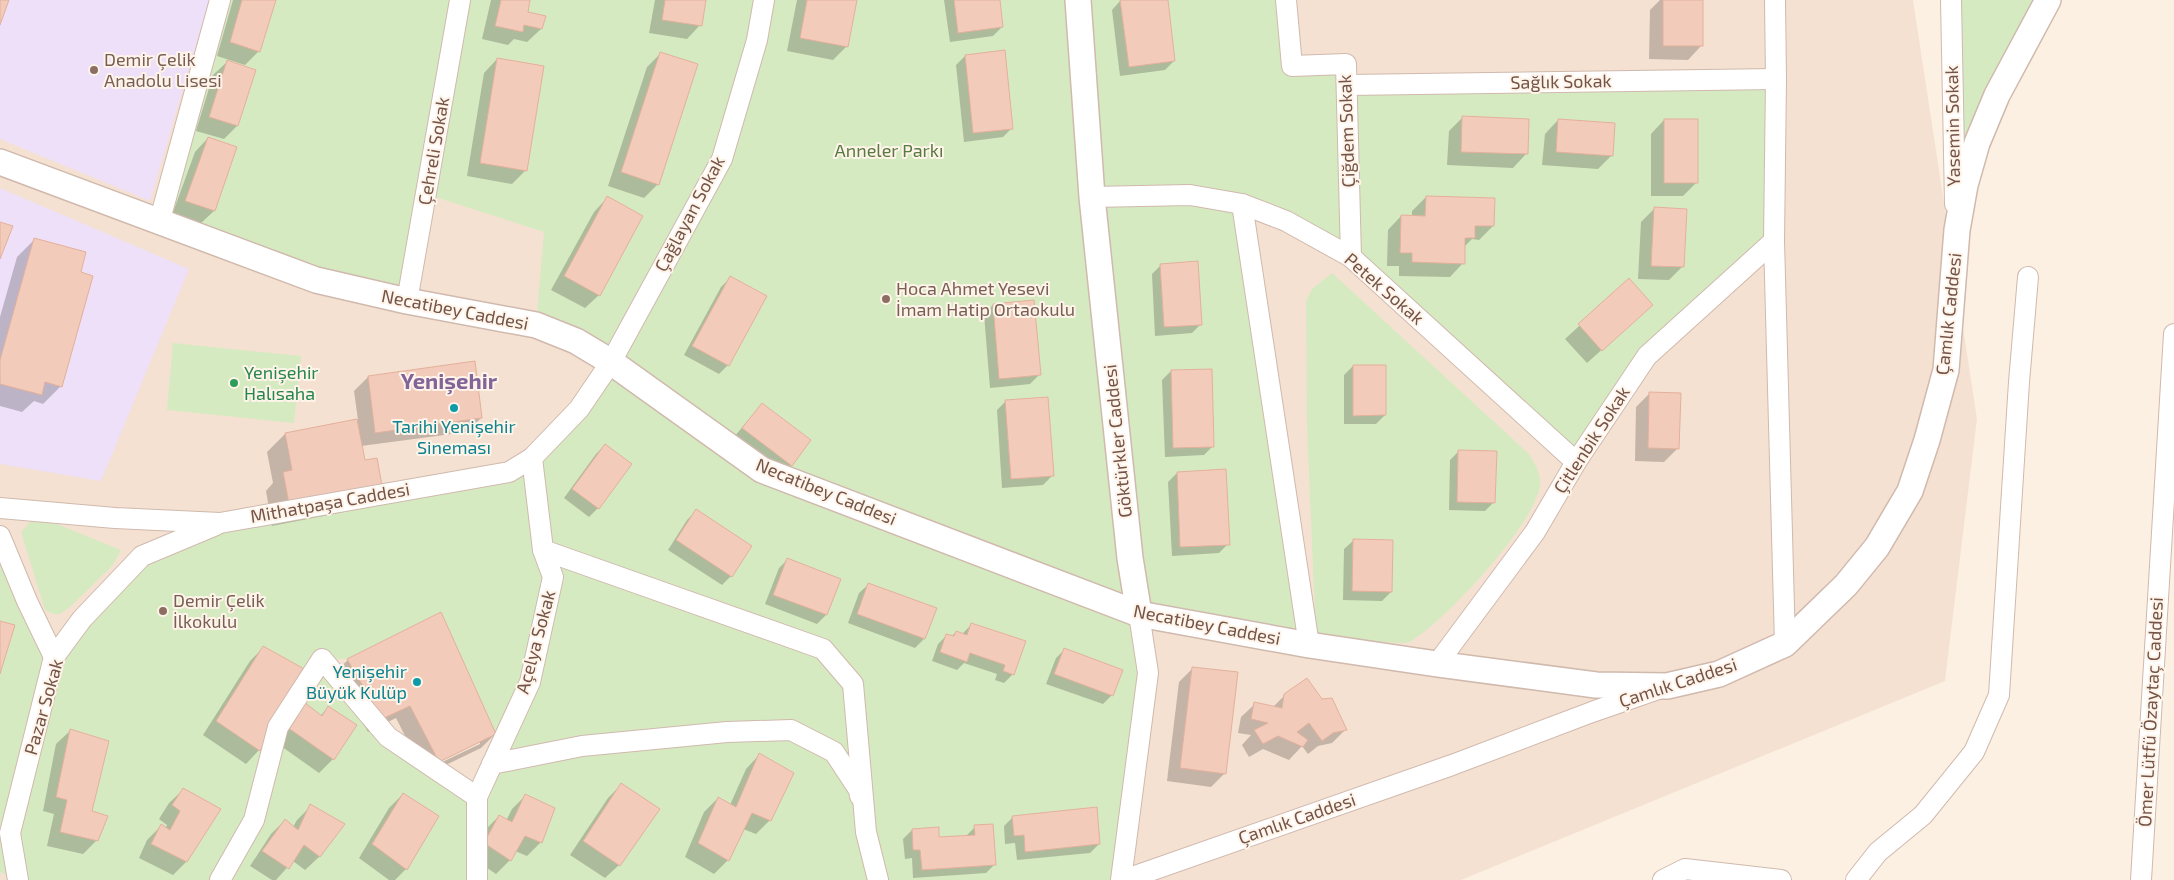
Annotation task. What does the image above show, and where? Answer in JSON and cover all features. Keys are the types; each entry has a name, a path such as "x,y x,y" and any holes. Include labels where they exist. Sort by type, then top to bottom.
{"street":[{"path":"159,223 220,0"},
{"name":"Çehreli Sokak","path":"407,301 460,0"},
{"name":"Çağlayan Sokak","path":"611,362 722,159 757,40 764,0"},
{"name":"Göktürkler Caddesi","path":"1078,0 1092,198 1129,548 1148,673 1122,880"},
{"name":"Çiğdem Sokak","path":"1286,0 1292,66 1346,64 1351,257"},
{"path":"1775,0 1774,241 1785,644"},
{"name":"Yasemin Sokak","path":"1951,0 1956,251"},
{"name":"Çamlık Caddesi","path":"1122,880 1452,765 1667,686 1719,674 1785,644 1846,585 1878,547 1910,491 1927,440 1946,370 1956,251 1965,185 1977,142 1997,95 2048,0"},
{"name":"Sağlık Sokak","path":"1346,85 1776,79"},
{"name":"Necatibey Caddesi","path":"0,162 159,223 316,280 407,301 536,325 576,341 611,362 762,470 1139,614 1309,645 1437,664 1596,685 1667,686"},
{"name":"Petek Sokak","path":"1092,198 1190,195 1242,204 1286,221 1351,257 1576,462"},
{"path":"1242,204 1309,645"},
{"name":"Çitlenbik Sokak","path":"1437,664 1535,532 1576,462 1648,356 1774,241"},
{"path":"1856,880 1878,852 1923,815 1974,752 1999,695 2028,278"},
{"name":"Ömer Lütfü Özaytaç Caddesi","path":"2141,880 2174,334"},
{"name":"Mithatpaşa Caddesi","path":"0,508 115,518 220,523 509,472 532,458 579,409 611,362"},
{"name":"Açelya Sokak","path":"477,880 477,797 530,682 553,577 543,550 532,458"},
{"name":"Pazar Sokak","path":"18,880 10,833 54,657 82,618 142,556 220,523"},
{"path":"0,536 54,657"},
{"path":"543,550 823,649 853,684 866,832"},
{"path":"220,880 254,820 278,727 322,659 388,738 477,797"},
{"path":"492,764 582,746 727,732 791,730 834,752 859,790 866,832 878,880"},
{"path":"1663,880 1685,868 1780,880"},
{"path":"0,872 18,880"}],"shaded area":[{"path":"0,0 1913,0 1977,419 1945,681 1461,880 0,880"},
{"name":"Demir Çelik Anadolu Lisesi","path":"0,0 209,0 150,201 0,139"},
{"path":"0,188 189,269 101,481 0,464"}],"green space":[{"name":"Anneler Parkı","path":"220,0 1286,0 1292,66 1346,64 1347,85 1776,79 1774,241 1647,356 1576,462 1351,257 1243,204 1309,645 1139,614 1148,673 1121,880 18,880 0,872 0,536 54,657 142,556 220,523 509,472 610,362 536,325 544,232 426,194 407,301 159,223","holes":["441,612 496,734 477,797 388,737 323,659 347,659"]},
{"path":"1951,0 2048,0 1965,185"},
{"path":"1332,273 1529,454 1540,476 1540,485 1535,502 1507,545 1467,592 1446,613 1428,629 1408,642 1398,643 1316,637 1307,428 1306,301 1312,289"},
{"name":"Yenişehir Halısaha","path":"173,343 301,356 294,423 167,410"},
{"path":"32,520 57,524 121,550 113,565 70,607 60,614 54,614 45,610 21,532"}],"building":[{"path":"0,0 9,0 0,25"},
{"path":"242,0 276,0 260,52 230,42"},
{"path":"501,0 530,0 528,12 546,16 542,29 524,25 523,32 495,26"},
{"path":"665,0 706,0 702,26 662,20"},
{"path":"807,0 857,0 848,47 800,38"},
{"path":"954,0 1000,0 1003,27 958,33"},
{"path":"1120,0 1168,0 1175,61 1129,67"},
{"path":"1663,0 1703,0 1703,46 1663,46"},
{"path":"1005,50 1013,129 973,133 965,55"},
{"path":"660,52 698,64 659,185 621,172"},
{"path":"497,58 544,66 527,171 480,163"},
{"path":"227,60 256,70 238,126 209,117"},
{"path":"1462,116 1529,119 1528,154 1461,152"},
{"path":"1558,119 1615,123 1613,156 1556,152"},
{"path":"1664,119 1698,119 1698,183 1664,183"},
{"path":"208,137 237,147 215,211 185,201"},
{"path":"607,196 643,216 600,296 564,276"},
{"path":"1426,196 1495,198 1494,226 1475,226 1475,238 1465,238 1465,264 1412,262 1412,253 1400,253 1401,215 1425,216"},
{"path":"1654,207 1687,209 1684,267 1651,266"},
{"path":"0,222 13,226 0,259"},
{"path":"34,238 86,252 81,272 93,276 62,387 45,382 42,395 0,384 0,360"},
{"path":"1198,261 1202,325 1164,327 1160,264"},
{"path":"730,276 767,296 729,366 692,346"},
{"path":"1629,278 1653,305 1602,351 1578,324"},
{"path":"1034,300 1041,375 999,379 993,304"},
{"path":"475,361 482,418 375,433 368,376"},
{"path":"1353,365 1386,365 1386,415 1353,416"},
{"path":"1212,369 1214,447 1173,448 1171,370"},
{"path":"1649,392 1681,393 1679,449 1648,448"},
{"path":"1048,397 1054,476 1011,479 1005,400"},
{"path":"762,403 811,440 792,466 742,428"},
{"path":"357,419 365,460 377,458 383,491 290,509 283,472 292,470 285,433"},
{"path":"605,444 632,464 599,509 572,489"},
{"path":"1458,450 1497,451 1495,503 1457,502"},
{"path":"1226,469 1230,545 1180,547 1177,472"},
{"path":"696,509 752,546 732,577 676,540"},
{"path":"1353,539 1393,540 1392,592 1352,591"},
{"path":"787,558 841,579 827,615 773,595"},
{"path":"868,583 937,608 925,639 857,614"},
{"name":"Yenişehir Büyük Kulüp","path":"441,612 496,734 439,762 410,706 382,719 347,659"},
{"path":"0,621 15,625 0,674"},
{"path":"971,623 1026,641 1014,675 1003,671 1005,665 970,653 967,662 940,652 946,634 954,636 956,631 967,635"},
{"path":"263,646 306,670 260,751 216,721"},
{"path":"1064,648 1123,670 1113,696 1054,674"},
{"path":"1192,667 1238,672 1226,774 1180,768"},
{"path":"1307,678 1322,699 1332,698 1347,730 1333,733 1322,741 1309,723 1297,732 1308,740 1303,747 1278,736 1263,744 1254,730 1268,723 1251,719 1254,702 1282,708 1284,694"},
{"path":"300,699 322,716 328,706 357,725 334,760 284,725"},
{"path":"70,729 109,741 92,811 108,816 98,841 60,832 67,800 56,797"},
{"path":"759,753 794,773 771,821 752,813 729,861 698,843 718,797 736,807"},
{"path":"621,783 660,809 620,866 583,841"},
{"path":"183,788 221,809 187,862 151,844 161,824 170,830 180,811 172,805"},
{"path":"403,793 439,816 407,870 372,844"},
{"path":"525,794 555,808 542,843 525,836 511,861 484,843 499,815 512,822"},
{"path":"310,804 345,824 320,857 304,845 289,869 262,851 285,819 298,830"},
{"path":"1097,807 1100,844 1025,852 1024,835 1014,836 1012,816"},
{"path":"993,824 996,865 922,870 920,850 913,850 912,829 939,827 939,837 975,835 974,825"}],"place":[{"name":"Demir Çelik Anadolu Lisesi","path":"94,70"},
{"name":"Hoca Ahmet Yesevi İmam Hatip Ortaokulu","path":"886,299"},
{"name":"Yenişehir Halısaha","path":"234,383"},
{"name":"Tarihi Yenişehir Sineması","path":"454,408"},
{"name":"Demir Çelik İlkokulu","path":"163,611"},
{"name":"Yenişehir Büyük Kulüp","path":"417,682"}],"district":[{"name":"Yenişehir","path":"449,381"}]}
